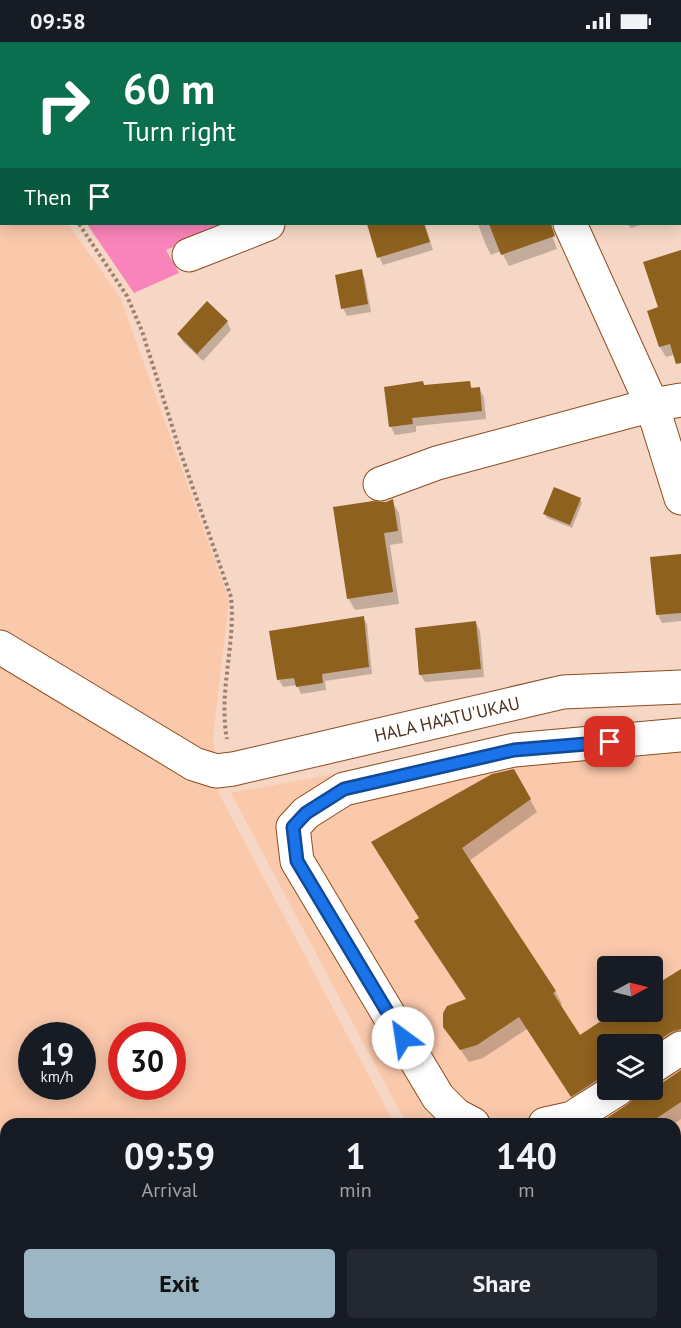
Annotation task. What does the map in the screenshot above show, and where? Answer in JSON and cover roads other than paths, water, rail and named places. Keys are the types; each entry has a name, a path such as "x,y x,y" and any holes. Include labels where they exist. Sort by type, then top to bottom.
{"street":[{"path":"189,255 265,225"},
{"path":"571,225 667,403 681,498"},
{"path":"380,484 437,464 667,403"},
{"name":"HALA HA'ATU'UKAU","path":"0,647 194,764 228,769 563,692 681,687"},
{"path":"462,1118 438,1097 297,861 293,827 306,813 344,789 514,750 681,735"},
{"path":"663,1060 681,1048"},
{"path":"572,1118 601,1100"}]}
